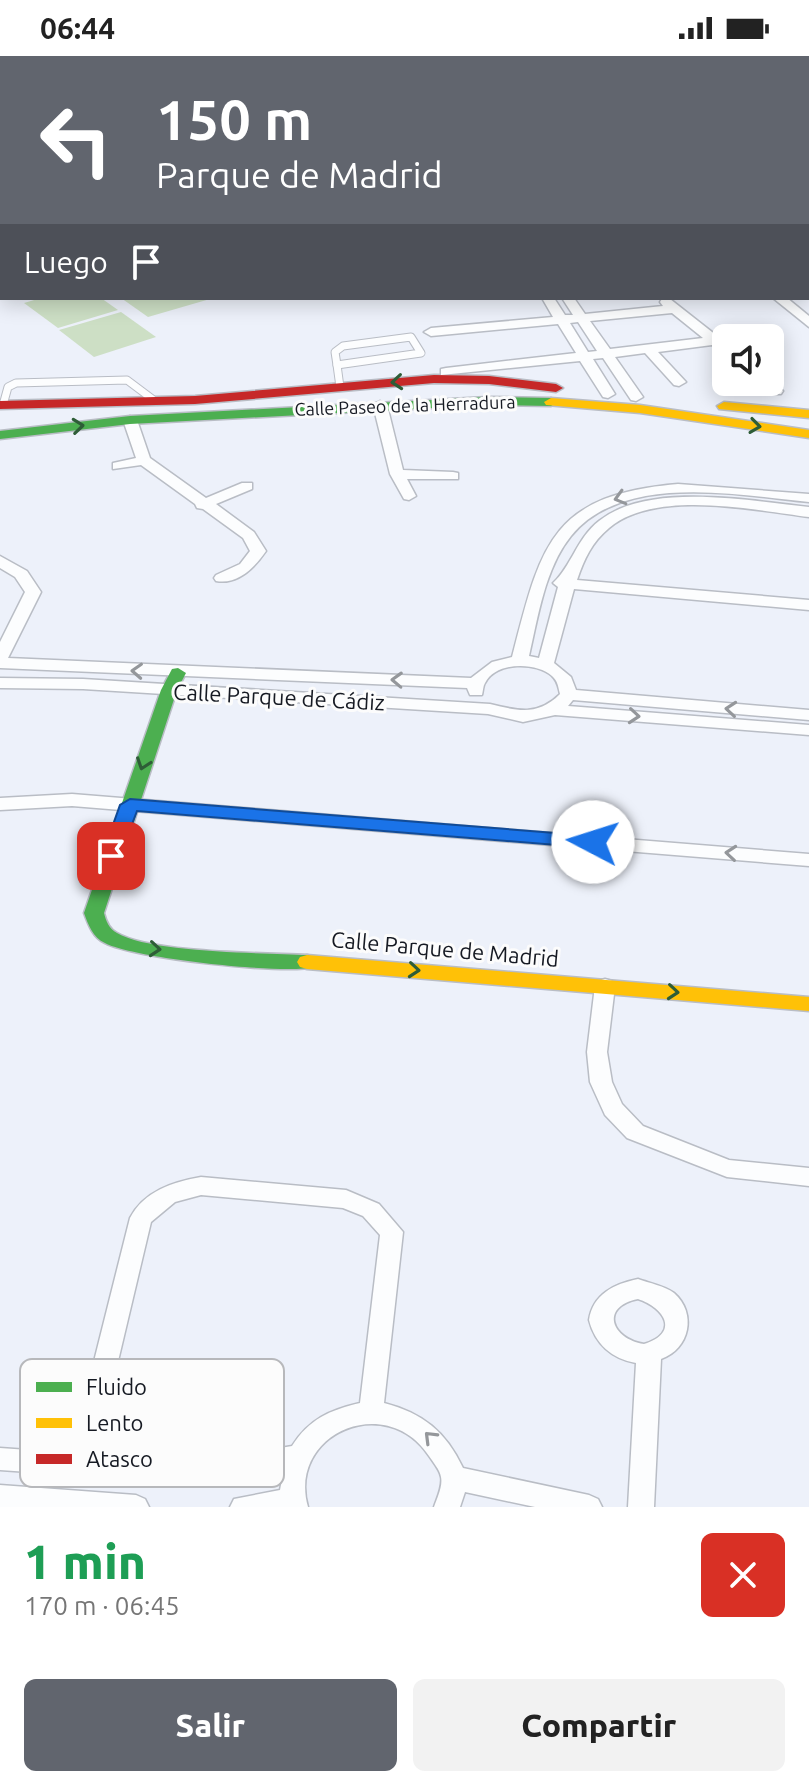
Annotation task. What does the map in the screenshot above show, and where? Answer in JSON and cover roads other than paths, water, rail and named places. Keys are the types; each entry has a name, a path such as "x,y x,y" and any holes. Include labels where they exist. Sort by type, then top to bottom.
{"main road":[{"name":"Calle Paseo de la Herradura","path":"1,406 155,401 340,387 440,375 809,414"},
{"path":"439,402 449,393 440,375"},
{"path":"488,401 474,392 475,387 489,380"},
{"name":"Calle Paseo de la Herradura","path":"0,435 130,420 488,401 626,408 809,434"},
{"path":"130,805 169,690 178,673"},
{"name":"Calle Parque de Madrid","path":"130,805 94,913 96,926 110,940 139,948 809,1004"}],"street":[{"path":"549,300 608,394"},
{"path":"569,300 636,397"},
{"path":"663,300 712,340"},
{"path":"781,300 809,323"},
{"path":"431,332 674,309"},
{"path":"440,375 648,349 712,346"},
{"path":"648,349 679,382"},
{"path":"380,405 397,474 409,496"},
{"path":"130,420 144,460 202,505 249,535 258,551 246,567 222,578"},
{"path":"118,466 144,460"},
{"path":"397,474 453,476"},
{"path":"202,505 247,486"},
{"path":"519,661 542,580 565,532 583,514 607,502 646,491 694,489 809,498"},
{"path":"545,665 587,540 605,524 628,512 663,502 809,512"},
{"path":"0,561 21,574 33,592 0,660"},
{"path":"542,580 809,605"},
{"name":"Calle Parque de Cádiz","path":"0,660 178,673 475,683"},
{"path":"490,709 477,697 475,683 483,671 499,664 519,661 545,665 560,673 569,684 569,695 556,710"},
{"name":"Calle Parque de Cádiz","path":"0,683 490,709 511,716 535,717 556,710 809,730"},
{"path":"569,695 809,715"},
{"path":"0,804 72,800 809,860"},
{"path":"605,986 597,1052 601,1082 613,1109 635,1132 727,1168 809,1177"},
{"path":"106,1359 141,1218 159,1198 180,1189 201,1186 346,1199 371,1210 392,1232 371,1412"},
{"path":"641,1507 649,1353"},
{"path":"243,1507 294,1504 297,1456 315,1433 341,1417 371,1412 398,1416 422,1428 440,1447 454,1478 447,1507"},
{"path":"284,1458 297,1456"},
{"path":"0,1459 20,1461"},
{"path":"454,1478 589,1507"},
{"path":"0,1497 136,1507"}],"lane":[{"path":"337,365 421,353 411,337 343,346 335,352 340,387"}]}
